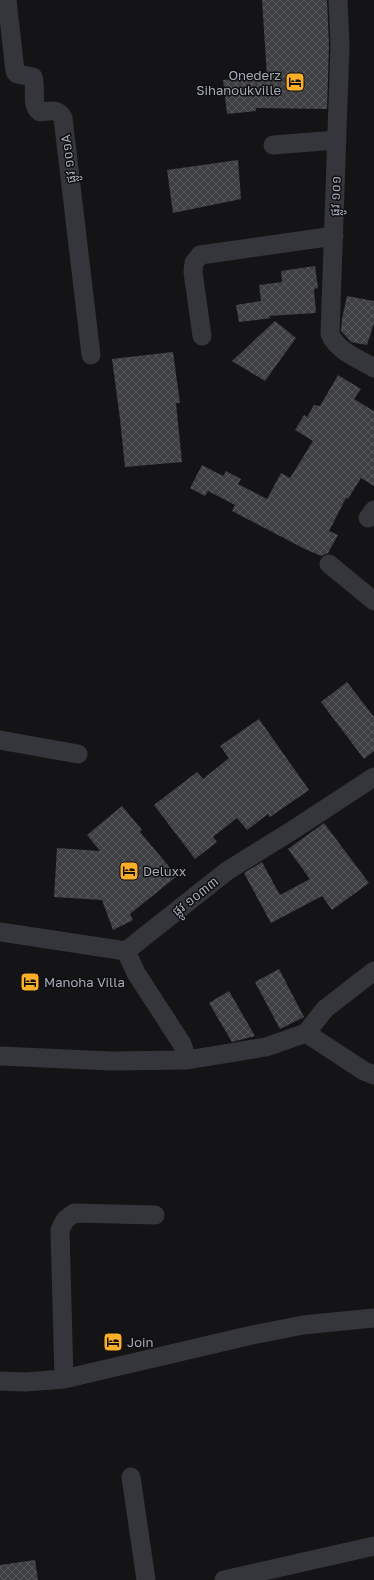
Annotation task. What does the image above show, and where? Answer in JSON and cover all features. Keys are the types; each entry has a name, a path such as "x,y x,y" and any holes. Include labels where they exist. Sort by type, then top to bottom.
{"street":[{"name":"ផ្លូវ ១០១A","path":"7,0 14,71 17,74 33,77 36,110 40,112 56,110 60,112 63,118 91,355"},
{"name":"ផ្លូវ ១០១","path":"338,0 340,45 330,334 333,342 339,348 374,368"},
{"path":"273,146 337,140"},
{"path":"202,336 193,272 194,263 200,255 334,236"},
{"path":"329,564 374,601"},
{"path":"0,740 78,754"},
{"name":"ផ្លូវ ១០៣៣","path":"126,951 228,870 374,777"},
{"path":"0,932 126,951 136,973 182,1044 187,1060"},
{"path":"0,1056 111,1061 187,1060 266,1047 306,1033 325,1009 374,971"},
{"path":"306,1033 364,1071 374,1075"},
{"path":"64,1379 60,1230 65,1220 74,1213 155,1215"},
{"path":"0,1381 25,1382 64,1379 252,1334 303,1325 374,1318"},
{"path":"131,1477 146,1580"},
{"path":"224,1580 374,1546"}],"building":[{"path":"262,0 327,0 329,45 327,109 256,108 256,111 227,114 223,80 267,76"},
{"path":"238,160 241,199 173,213 167,170"},
{"path":"315,266 318,288 314,289 316,313 268,316 271,318 239,322 236,305 261,301 259,285 282,282 281,271"},
{"path":"347,296 374,301 374,323 367,345 351,342 341,331"},
{"path":"275,321 296,338 265,381 232,361"},
{"path":"173,352 180,403 176,403 182,462 125,467 112,359"},
{"path":"338,375 361,389 354,399 374,411 374,486 361,478 348,499 346,498 329,531 338,535 328,553 321,556 305,549 232,511 235,505 208,491 205,496 190,488 202,465 223,476 226,471 241,479 238,484 267,499 281,473 290,478 313,441 295,430 304,415 307,417 314,405 320,406"},
{"path":"347,682 374,717 374,751 364,759 321,702"},
{"path":"259,719 309,790 270,817 268,814 247,830 237,818 213,837 217,842 195,859 154,805 197,772 203,779 229,758 220,746"},
{"path":"122,806 142,830 140,832 177,876 130,914 133,920 113,930 102,900 54,897 57,848 100,851 87,835"},
{"path":"324,823 369,883 332,910 322,896 271,923 244,873 262,862 280,895 310,879 288,849"},
{"path":"279,969 304,1017 280,1029 255,982"},
{"path":"229,991 255,1036 232,1042 209,1003"},
{"path":"35,1560 38,1580 0,1580 0,1565"}],"place":[{"name":"Onederz Sihanoukville","path":"295,82"},
{"name":"Deluxx","path":"129,871"},
{"name":"Manoha Villa","path":"30,982"},
{"name":"Join","path":"113,1342"}]}
